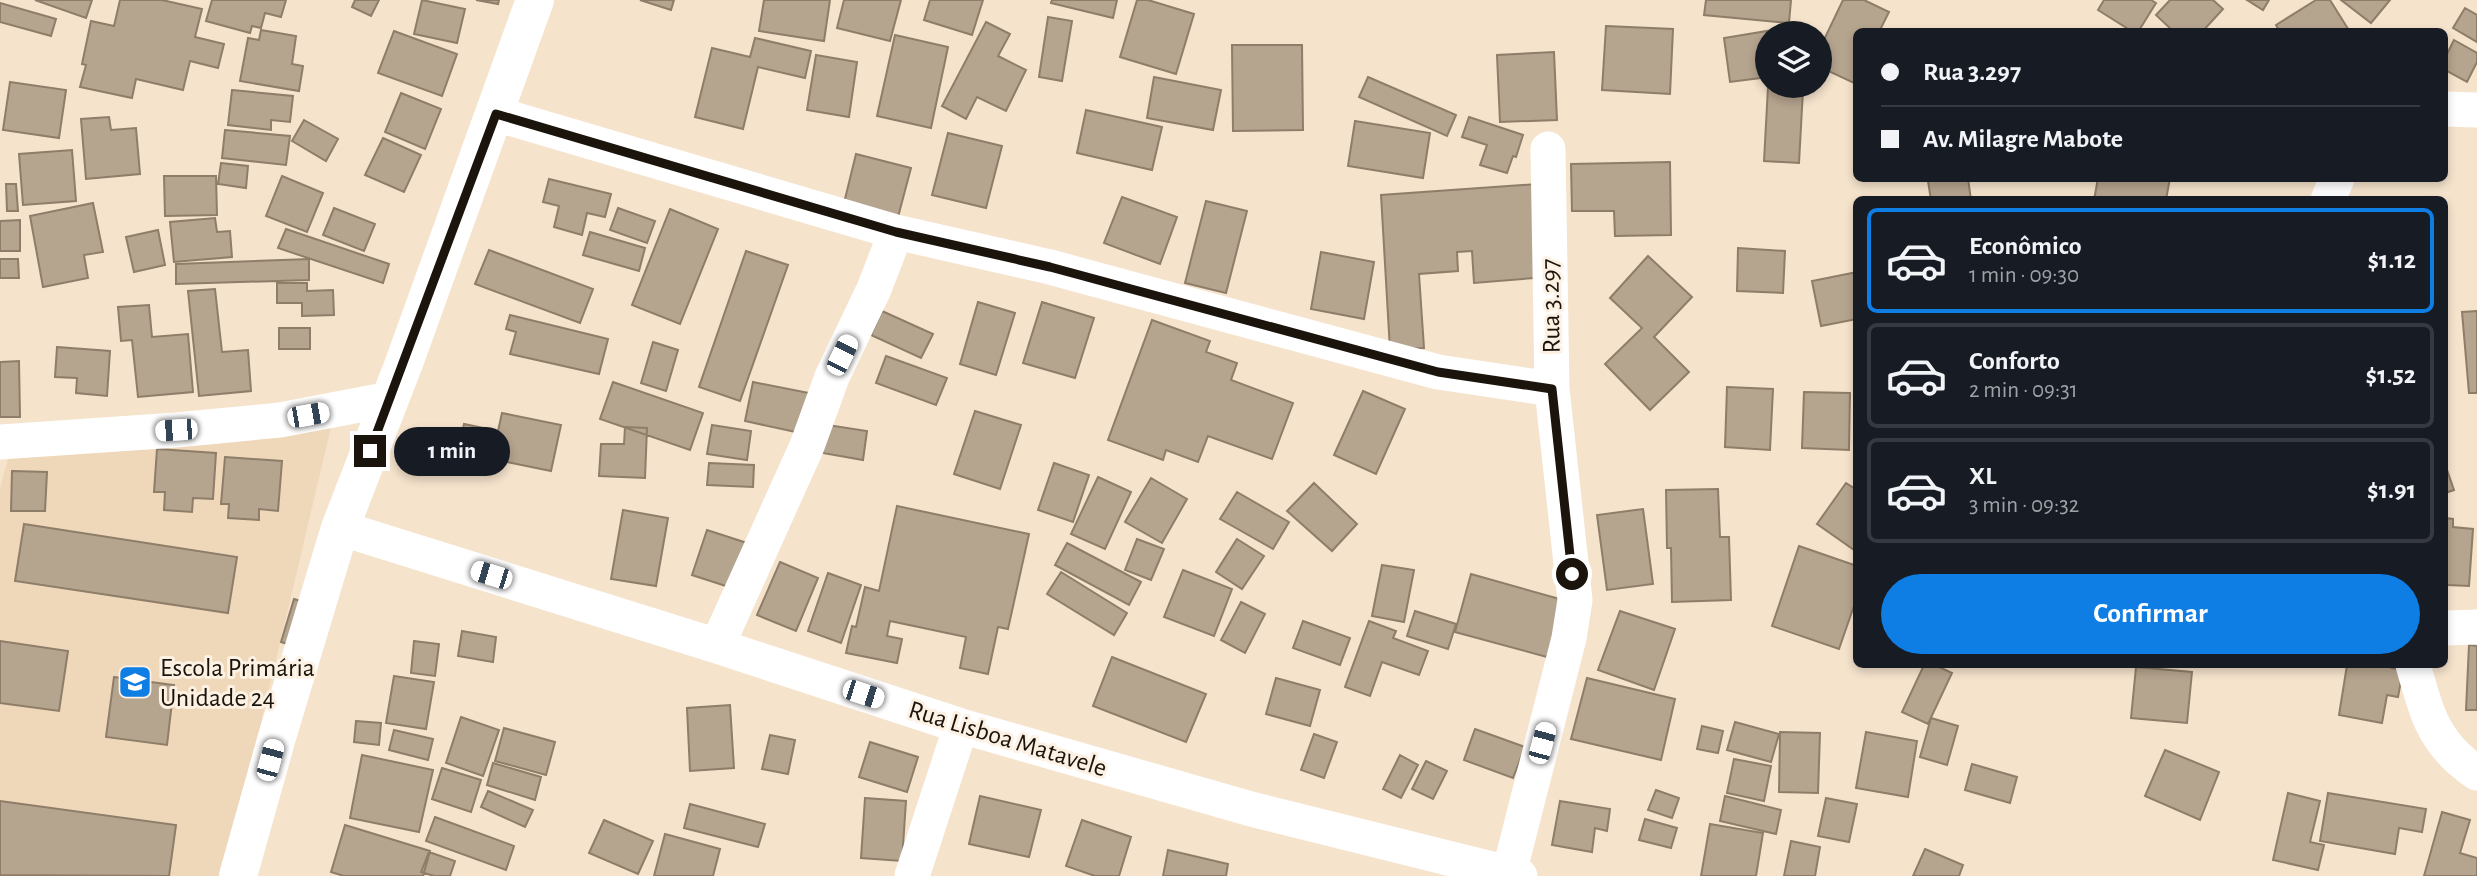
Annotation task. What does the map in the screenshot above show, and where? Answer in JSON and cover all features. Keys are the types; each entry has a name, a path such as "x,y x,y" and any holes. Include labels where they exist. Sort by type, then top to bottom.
{"street":[{"path":"238,876 276,737 340,528 496,114 535,0"},
{"path":"2448,109 2477,110"},
{"path":"496,114 896,232 1050,267 1438,372 1552,389"},
{"name":"Rua 3.297","path":"1515,874 1569,638 1575,600 1552,389 1548,149"},
{"path":"717,646 807,446 832,377 874,289 896,232"},
{"path":"0,442 281,420 390,399"},
{"name":"Rua Lisboa Matavele","path":"340,528 961,726 1251,809 1515,874"},
{"path":"2448,628 2477,627"},
{"path":"2414,668 2429,720 2445,746 2477,773"},
{"path":"912,876 961,726"}],"shaded area":[{"name":"Escola Primária Unidade 24","path":"332,423 225,876 0,876 0,488 8,459"}],"building":[{"path":"35,0 92,0 86,18"},
{"path":"120,0 162,0 202,9 195,37 224,44 218,68 190,61 183,90 136,79 132,98 80,87 86,65 82,64 91,21 114,26"},
{"path":"212,0 286,0 281,17 265,13 261,28 252,26 250,33 206,21"},
{"path":"355,0 379,0 371,16 352,7"},
{"path":"422,0 465,9 457,43 414,34"},
{"path":"476,0 499,0 498,4"},
{"path":"640,0 674,0 671,10"},
{"path":"764,0 830,0 824,41 759,31"},
{"path":"844,0 901,0 890,41 837,28"},
{"path":"930,0 983,0 972,35 924,20"},
{"path":"1052,0 1117,0 1113,18 1051,3"},
{"path":"1137,0 1148,0 1194,14 1176,74 1120,57"},
{"path":"1706,0 1791,0 1789,21 1704,15"},
{"path":"1843,0 1864,0 1889,12 1881,28 1853,28 1853,83 1832,73 1832,23"},
{"path":"2104,0 2151,0 2156,3 2140,28 2127,28 2098,10"},
{"path":"2170,0 2213,0 2223,9 2206,28 2170,28 2156,15"},
{"path":"2247,0 2269,0 2263,10"},
{"path":"2316,0 2330,0 2348,28 2278,28 2276,25"},
{"path":"2341,0 2390,0 2371,23"},
{"path":"0,3 56,19 51,36 0,22"},
{"path":"2465,8 2477,15 2477,42 2453,28"},
{"path":"1048,17 1072,21 1062,81 1039,77"},
{"path":"986,22 1010,34 998,56 1026,70 1006,111 977,97 966,119 942,106"},
{"path":"1606,26 1673,29 1670,94 1602,90"},
{"path":"261,30 296,36 292,64 303,66 299,91 240,81 248,38 259,40"},
{"path":"394,31 457,54 442,96 378,73"},
{"path":"1755,33 1755,79 1730,82 1724,38"},
{"path":"895,35 948,47 931,128 877,116"},
{"path":"755,38 811,51 805,78 758,67 743,129 695,117 712,48 750,57"},
{"path":"2454,40 2477,53 2477,62 2467,82 2448,72 2448,52"},
{"path":"1232,45 1302,45 1303,130 1233,131"},
{"path":"1554,52 1557,120 1500,122 1497,55"},
{"path":"816,55 857,62 849,117 807,110"},
{"path":"1154,77 1221,90 1213,130 1147,118"},
{"path":"1368,77 1456,115 1447,136 1359,97"},
{"path":"10,82 66,90 59,138 3,130"},
{"path":"232,90 293,96 290,122 271,120 271,130 228,125"},
{"path":"401,93 441,109 425,149 385,132"},
{"path":"1767,98 1803,98 1799,163 1764,161"},
{"path":"1086,110 1162,127 1152,170 1077,153"},
{"path":"109,117 111,130 136,128 140,174 86,179 81,119"},
{"path":"1469,117 1523,135 1507,173 1480,165 1487,145 1462,137"},
{"path":"304,120 338,139 326,161 292,141"},
{"path":"1355,121 1430,133 1423,178 1348,166"},
{"path":"225,130 290,136 286,165 222,158"},
{"path":"948,133 1002,146 986,208 932,195"},
{"path":"383,138 421,155 404,192 365,175"},
{"path":"72,150 76,201 23,205 19,154"},
{"path":"856,154 911,168 898,217 844,203"},
{"path":"1670,162 1671,235 1615,236 1614,211 1572,211 1571,164"},
{"path":"221,163 248,166 246,188 218,184"},
{"path":"164,176 216,176 217,215 165,216"},
{"path":"282,176 323,193 307,232 266,216"},
{"path":"549,179 611,194 605,217 587,213 582,235 554,227 559,206 543,202"},
{"path":"1928,182 1969,182 1970,196 1930,196"},
{"path":"2097,182 2169,182 2167,196 2095,196"},
{"path":"6,184 16,184 18,211 7,211"},
{"path":"1537,184 1534,278 1474,283 1472,251 1457,252 1458,271 1419,274 1424,348 1390,350 1381,195"},
{"path":"1122,197 1177,217 1160,264 1104,243"},
{"path":"1206,201 1247,211 1226,293 1185,283"},
{"path":"93,203 103,252 84,255 88,278 43,287 30,216"},
{"path":"334,208 375,224 364,251 323,235"},
{"path":"618,208 655,221 647,243 610,230"},
{"path":"670,209 718,229 680,324 632,305"},
{"path":"215,218 217,232 230,231 232,257 174,262 170,222"},
{"path":"20,220 20,251 0,251 0,221"},
{"path":"286,229 389,264 383,283 278,248"},
{"path":"158,230 165,265 134,272 126,237"},
{"path":"590,232 645,248 639,271 583,255"},
{"path":"1738,248 1785,251 1783,293 1737,291"},
{"path":"489,250 593,289 580,323 475,284"},
{"path":"746,251 788,265 740,401 699,387"},
{"path":"1321,252 1374,262 1364,319 1311,309"},
{"path":"1648,256 1692,297 1654,337 1689,372 1650,410 1605,364 1642,328 1610,298"},
{"path":"0,259 18,259 19,278 0,278"},
{"path":"309,259 309,280 176,284 176,264"},
{"path":"1853,273 1853,320 1821,326 1812,281"},
{"path":"277,283 307,283 307,291 333,290 334,315 302,316 302,303 277,303"},
{"path":"215,289 222,352 248,350 251,391 199,396 188,291"},
{"path":"978,302 1015,313 996,375 960,364"},
{"path":"1042,302 1094,318 1075,378 1023,363"},
{"path":"149,305 152,337 188,334 193,392 138,397 132,340 121,341 118,307"},
{"path":"882,311 933,334 921,358 871,335"},
{"path":"2477,311 2477,393 2469,393 2462,312"},
{"path":"510,315 608,339 599,374 510,354 516,332 506,329"},
{"path":"1152,320 1210,341 1206,352 1237,363 1231,380 1293,403 1272,459 1208,436 1198,462 1166,450 1163,460 1108,440"},
{"path":"279,328 310,328 310,349 279,349"},
{"path":"653,342 678,350 666,391 641,383"},
{"path":"57,347 110,351 107,396 76,393 77,378 55,377"},
{"path":"886,356 947,378 936,405 876,383"},
{"path":"19,361 20,417 0,417 0,362"},
{"path":"613,382 703,413 690,450 600,419"},
{"path":"753,382 814,394 805,434 745,421"},
{"path":"1727,387 1773,389 1770,450 1725,447"},
{"path":"1363,391 1405,409 1376,474 1334,455"},
{"path":"1804,392 1850,393 1849,450 1802,448"},
{"path":"975,411 1021,425 1000,489 954,474"},
{"path":"502,413 561,425 551,471 458,452 464,424 498,431"},
{"path":"821,424 867,431 863,460 817,452"},
{"path":"712,425 751,431 747,460 707,454"},
{"path":"625,427 647,428 645,478 599,476 601,444 624,444"},
{"path":"157,449 216,453 213,499 193,498 192,512 164,510 165,492 154,492"},
{"path":"225,457 282,461 278,511 259,509 259,520 228,518 229,504 221,504"},
{"path":"709,463 754,465 753,487 707,485"},
{"path":"1054,463 1089,475 1073,522 1038,510"},
{"path":"12,471 47,472 45,511 11,511"},
{"path":"2448,473 2454,490 2448,492"},
{"path":"1098,477 1131,492 1105,549 1071,534"},
{"path":"1151,478 1187,499 1162,543 1125,522"},
{"path":"1314,483 1357,524 1332,551 1287,511"},
{"path":"1846,483 1853,487 1853,549 1817,524"},
{"path":"1718,489 1720,537 1729,537 1731,600 1672,602 1671,548 1667,548 1666,490"},
{"path":"1237,492 1289,522 1273,549 1220,519"},
{"path":"897,506 1029,534 1008,629 998,627 988,674 960,668 966,637 890,621 887,636 902,639 897,663 846,653 852,626 856,627 865,587 879,591"},
{"path":"1643,509 1653,584 1607,590 1597,515"},
{"path":"623,510 668,518 656,586 611,579"},
{"path":"2448,518 2453,519 2453,527 2473,529 2469,586 2448,585"},
{"path":"24,524 237,557 228,613 15,581"},
{"path":"707,530 750,544 735,589 692,575"},
{"path":"1137,539 1164,549 1151,580 1125,570"},
{"path":"1237,539 1264,556 1242,589 1216,572"},
{"path":"1067,543 1141,582 1129,605 1055,565"},
{"path":"1799,546 1853,565 1853,609 1839,649 1772,626"},
{"path":"780,562 818,578 796,631 757,615"},
{"path":"1382,565 1414,570 1404,622 1372,616"},
{"path":"1183,570 1232,589 1214,636 1164,617"},
{"path":"1061,572 1127,613 1114,635 1047,594"},
{"path":"828,573 861,585 841,643 808,631"},
{"path":"1471,574 1563,600 1547,657 1455,632"},
{"path":"294,599 310,604 297,647 281,642"},
{"path":"1241,602 1265,614 1245,653 1221,640"},
{"path":"1415,611 1456,624 1448,649 1407,636"},
{"path":"1620,611 1675,629 1654,690 1598,670"},
{"path":"1303,621 1350,638 1340,665 1293,648"},
{"path":"1369,621 1396,631 1393,638 1428,651 1419,675 1382,662 1370,696 1345,687"},
{"path":"462,631 496,637 493,662 458,656"},
{"path":"0,641 68,651 59,711 0,703"},
{"path":"414,641 439,644 435,676 411,673"},
{"path":"2469,645 2477,646 2477,710 2466,710"},
{"path":"1112,657 1206,694 1186,742 1093,706"},
{"path":"1923,668 1941,668 1952,673 1928,724 1902,712"},
{"path":"2136,668 2192,672 2187,723 2131,718"},
{"path":"2347,668 2403,670 2398,697 2387,695 2382,723 2339,715"},
{"path":"394,676 434,682 426,729 386,723"},
{"path":"114,677 174,685 167,745 106,737"},
{"path":"1276,678 1320,690 1310,726 1266,714"},
{"path":"1587,678 1675,699 1661,760 1571,739"},
{"path":"730,705 734,768 690,771 687,708"},
{"path":"461,717 499,730 483,776 446,763"},
{"path":"1931,718 1958,726 1947,765 1920,757"},
{"path":"356,721 381,723 379,745 354,742"},
{"path":"1735,722 1779,734 1771,762 1727,750"},
{"path":"1702,726 1723,731 1718,753 1697,749"},
{"path":"504,728 555,742 546,775 495,761"},
{"path":"1475,729 1525,747 1513,778 1464,760"},
{"path":"394,730 433,739 428,760 389,750"},
{"path":"1780,732 1820,733 1818,793 1779,792"},
{"path":"1866,732 1917,741 1908,797 1856,788"},
{"path":"1314,734 1337,742 1324,778 1301,770"},
{"path":"770,735 795,740 788,774 762,769"},
{"path":"870,742 918,757 907,792 859,777"},
{"path":"2165,750 2219,772 2200,820 2145,796"},
{"path":"362,755 433,770 419,832 350,818"},
{"path":"1400,755 1418,765 1401,798 1383,789"},
{"path":"1734,759 1771,766 1764,801 1727,793"},
{"path":"1426,761 1447,771 1433,799 1412,789"},
{"path":"493,763 541,777 535,800 487,785"},
{"path":"1972,764 2017,777 2010,803 1965,790"},
{"path":"442,768 481,780 471,812 432,799"},
{"path":"1656,790 1679,798 1672,818 1648,810"},
{"path":"488,791 533,810 525,827 481,807"},
{"path":"2288,793 2320,801 2310,842 2324,845 2318,870 2273,860"},
{"path":"2328,793 2426,809 2422,832 2399,828 2395,854 2320,841"},
{"path":"980,796 1041,810 1029,857 969,844"},
{"path":"1725,796 1781,810 1776,834 1720,821"},
{"path":"865,798 906,801 902,861 861,858"},
{"path":"1826,798 1857,804 1849,842 1818,836"},
{"path":"0,801 176,825 169,876 0,875"},
{"path":"1560,801 1610,809 1607,831 1595,828 1592,852 1552,845"},
{"path":"690,804 765,824 758,847 684,828"},
{"path":"2442,812 2470,820 2460,853 2477,858 2477,876 2424,876"},
{"path":"435,817 514,846 506,870 426,841"},
{"path":"1645,819 1677,828 1671,848 1639,840"},
{"path":"604,820 653,841 638,874 589,853"},
{"path":"1082,820 1131,837 1119,876 1095,876 1066,866"},
{"path":"1710,824 1763,833 1756,876 1701,876"},
{"path":"345,825 430,851 423,876 344,876 331,872"},
{"path":"665,834 720,849 713,876 654,876"},
{"path":"1791,841 1820,847 1815,876 1784,876"},
{"path":"1925,849 1963,865 1959,876 1913,876"},
{"path":"1168,850 1228,864 1226,876 1163,876"},
{"path":"429,852 455,861 450,876 434,876 421,872"}],"place":[{"name":"Escola Primária Unidade 24","path":"135,682"}],"route":[{"path":"370,451 496,114 896,232 1050,267 1438,372 1552,389 1572,574"}]}
